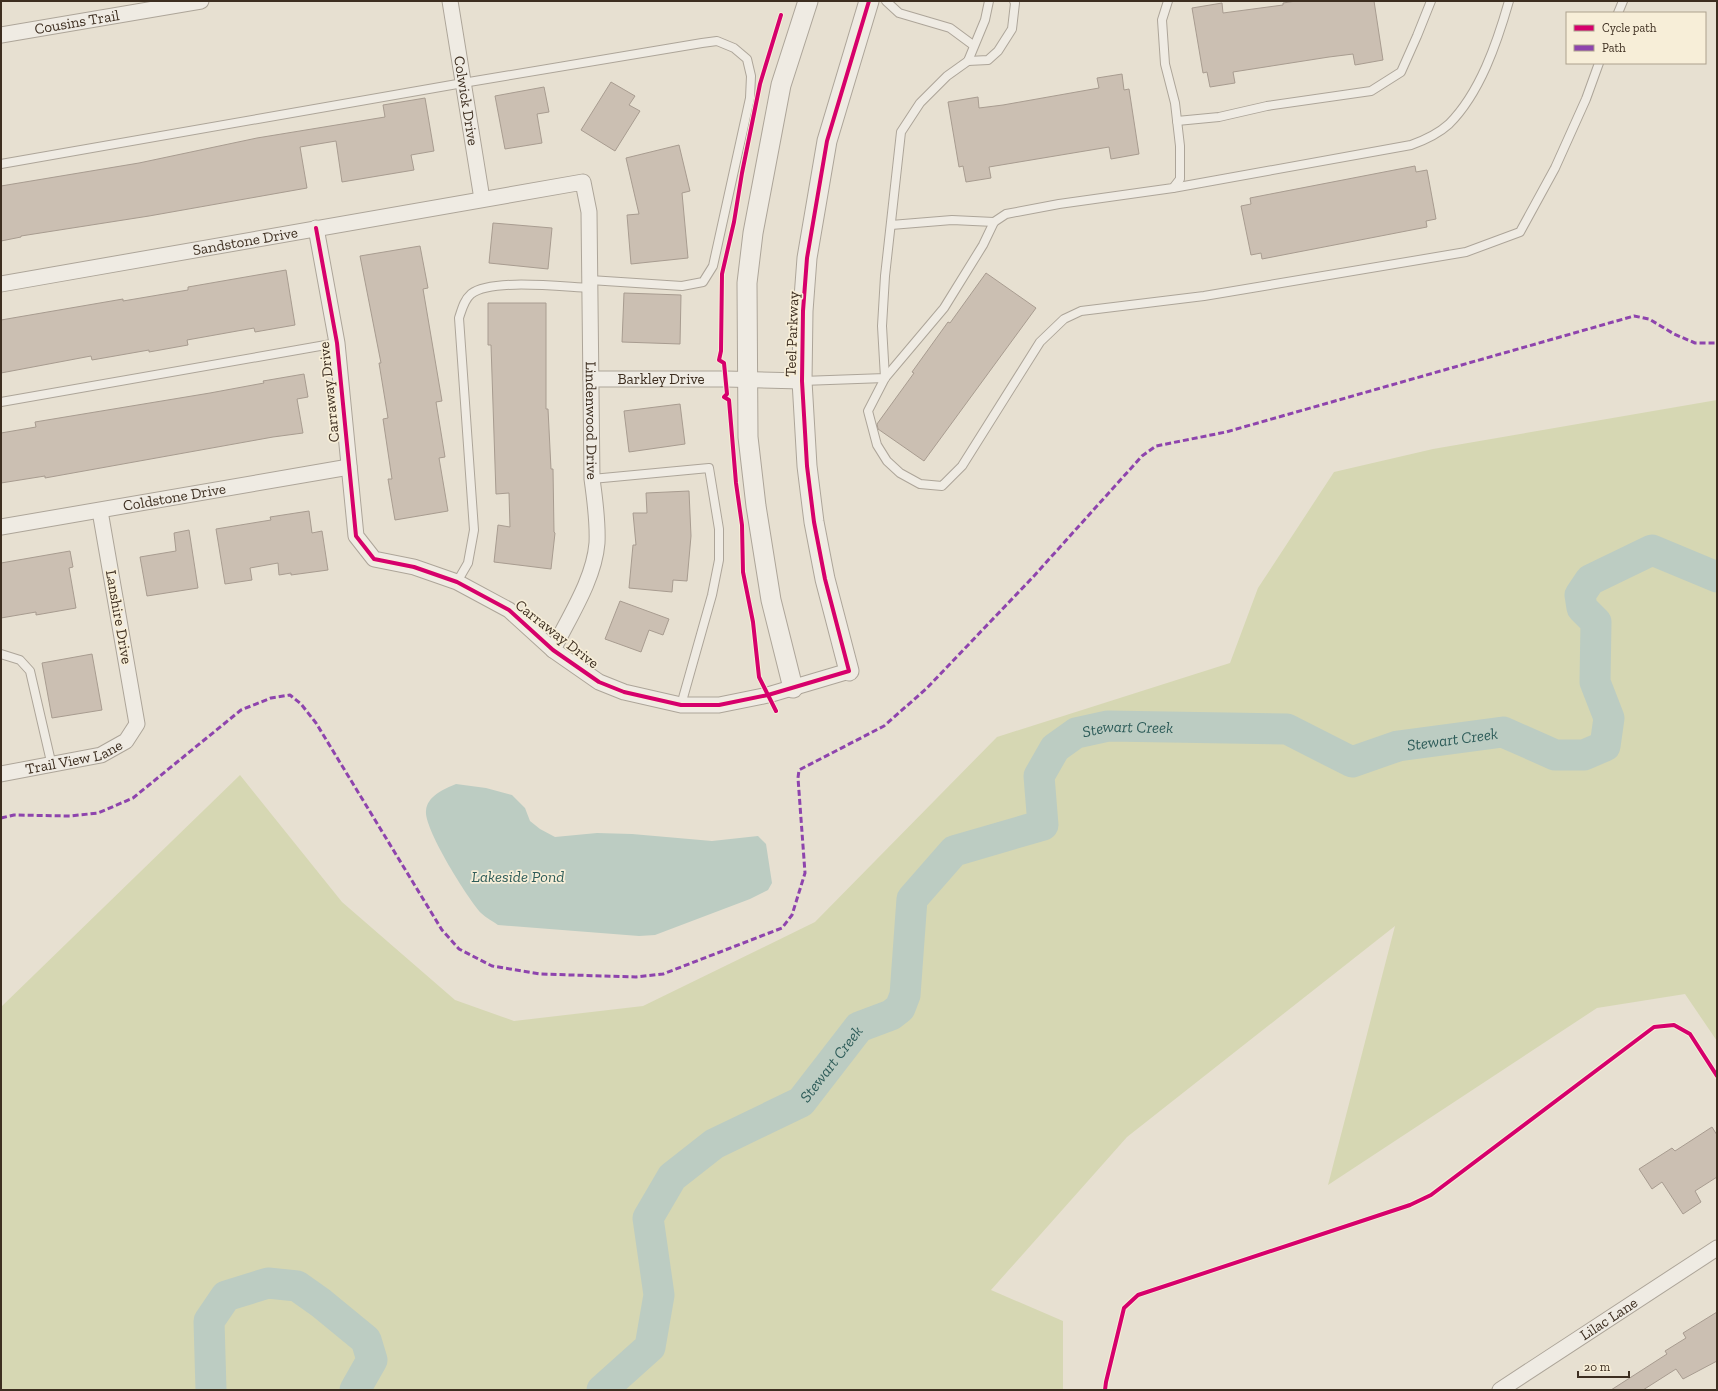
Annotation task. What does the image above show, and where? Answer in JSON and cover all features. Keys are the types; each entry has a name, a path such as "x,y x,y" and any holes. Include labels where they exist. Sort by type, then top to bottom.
{"street":[{"name":"Cousins Trail","path":"1,35 201,1"},
{"name":"Colwick Drive","path":"450,1 482,199"},
{"path":"793,688 771,600 756,506 748,437 747,283 752,233 781,85 808,1"},
{"name":"Teel Parkway","path":"849,671 826,579 814,522 806,466 802,381 803,311 807,258 827,140 869,1"},
{"name":"Sandstone Drive","path":"1,284 583,182"},
{"name":"Lindenwood Drive","path":"553,650 590,576 597,544 596,510 592,479 589,212 583,182"},
{"name":"Carraway Drive","path":"316,228 337,343 356,536 374,559 414,568 457,582 508,610 553,650 599,682 624,692 681,705 719,705 744,701 849,671"},
{"name":"Barkley Drive","path":"591,379 726,379 747,381 802,381"},
{"name":"Coldstone Drive","path":"1,527 349,467"},
{"name":"Lanshire Drive","path":"100,511 137,724"},
{"name":"Trail View Lane","path":"1,774 52,766 101,755 126,741 137,724"},
{"name":"Lilac Lane","path":"1500,1390 1717,1248"}],"lane":[{"path":"886,1 899,13 950,28 973,45"},
{"path":"968,61 973,45 985,20 990,1"},
{"path":"885,378 882,326 901,132 920,103 947,76 968,61 988,60 998,51 1012,29 1014,1"},
{"path":"1168,1 1162,20 1166,64 1175,103 1180,146 1180,179 1174,188"},
{"path":"1177,121 1219,117 1267,106 1370,91 1400,72 1431,1"},
{"path":"1509,1 1499,36 1489,62 1474,88 1462,108 1448,124 1429,138 1412,145 1174,188 1059,204 1006,214 994,222 983,245 944,308 885,378 868,411 877,445 887,461 900,473 920,484 942,486 962,466 1040,342 1064,319 1081,311 1204,296 1466,252 1520,232 1555,168 1586,99 1599,64"},
{"path":"1618,12 1623,1"},
{"path":"1,164 463,83 717,41 734,48 747,59 751,76 750,98 713,266 703,282 682,286 501,284 484,288 471,294 463,303 460,318 474,530 468,563 457,582"},
{"path":"891,225 952,220 994,222"},
{"path":"1,402 337,343"},
{"path":"802,381 885,378"},
{"path":"592,479 709,468 719,530 719,560 712,595 681,705"},
{"path":"1,654 20,660 30,671 52,766"}],"green space":[{"path":"1717,400 1717,1041 1685,994 1597,1008 1328,1185 1395,926 1127,1137 991,1290 1063,1321 1063,1390 1,1390 1,1007 240,775 342,902 455,1000 514,1021 643,1006 815,922 997,737 1230,663 1258,588 1334,472 1433,449"}],"water":[{"name":"Lakeside Pond","path":"456,784 486,788 512,795 525,808 530,821 540,829 555,837 597,833 632,834 712,841 758,836 766,844 772,883 768,890 750,899 655,935 639,936 498,925 481,913 467,894 448,864 427,820 426,811 429,801 446,788"}],"building":[{"path":"1296,1 1374,1 1383,60 1355,65 1353,54 1329,57 1233,72 1235,83 1210,87 1207,72 1203,73 1192,8 1222,3 1223,13 1283,5 1283,3"},
{"path":"1122,74 1124,90 1129,89 1139,154 1111,159 1109,147 989,167 991,178 966,182 963,166 959,167 948,102 978,97 979,108 1003,105 1099,88 1097,78"},
{"path":"611,82 635,96 629,105 640,111 615,151 581,130"},
{"path":"544,87 549,112 537,114 542,143 505,149 495,96"},
{"path":"425,98 434,151 411,155 414,170 342,182 336,141 300,147 307,188 149,216 21,236 1,241 1,186 139,163 257,138 385,117 383,105"},
{"path":"679,145 690,191 682,193 688,258 631,264 627,215 639,214 626,158"},
{"path":"1415,166 1416,172 1427,170 1436,219 1426,221 1427,227 1262,259 1261,253 1251,255 1241,206 1251,204 1250,198"},
{"path":"493,223 552,228 548,269 489,263"},
{"path":"420,246 428,288 423,289 442,401 436,402 445,457 439,458 448,511 395,520 388,479 392,479 383,419 388,418 379,363 381,363 360,256"},
{"path":"286,270 295,325 255,332 254,328 187,340 188,345 149,352 149,350 92,360 91,356 1,373 1,320 123,299 123,301 188,290 188,287"},
{"path":"986,273 1036,308 924,461 878,429 877,424 914,373 912,372 948,322 950,323"},
{"path":"624,293 681,295 680,344 622,342"},
{"path":"488,303 546,303 546,409 548,409 551,469 553,469 555,533 551,569 494,562 498,525 510,527 509,493 496,494 491,345 488,345"},
{"path":"304,374 308,397 297,399 303,433 273,437 45,478 45,476 1,483 1,433 36,427 35,422 210,393 264,383 263,381"},
{"path":"680,404 685,444 629,452 624,411"},
{"path":"689,491 691,536 687,581 673,580 672,592 629,588 633,545 636,545 633,513 647,513 646,493"},
{"path":"309,511 312,533 322,531 328,570 291,575 291,573 279,575 278,563 250,568 252,580 225,584 216,529 271,520 270,517"},
{"path":"189,530 198,588 147,596 140,557 176,551 174,533"},
{"path":"70,551 73,567 69,568 76,608 36,615 36,612 1,618 1,563"},
{"path":"620,601 669,619 663,635 649,630 641,652 605,639"},
{"path":"92,654 102,710 52,718 42,663"},
{"path":"1712,1127 1717,1135 1717,1177 1695,1191 1701,1202 1683,1214 1662,1182 1652,1189 1639,1169 1672,1148 1675,1151"},
{"path":"1717,1312 1717,1361 1683,1379 1676,1369 1643,1390 1611,1390 1667,1354 1665,1351 1686,1338 1683,1333"}],"waterway":[{"name":"Stewart Creek","path":"602,1390 650,1347 659,1295 648,1218 672,1177 714,1144 801,1102 859,1027 891,1015 900,1008 905,995 912,899 954,851 1043,825 1039,776 1055,748 1076,733 1108,726 1287,729 1352,762 1398,746 1503,732 1555,755 1584,755 1605,746 1609,718 1595,682 1596,622 1582,608 1580,595 1590,580 1652,550 1717,577"},
{"name":"Stewart Creek","path":"211,1390 209,1321 226,1296 268,1283 297,1286 321,1303 366,1340 372,1360 355,1390"}],"marked path":[{"path":"1,818 14,815 70,816 98,813 133,798 241,710 271,698 290,695 301,704 316,723 442,930 459,949 492,966 540,974 636,977 663,974 782,928 792,915 805,873 798,778 799,770 884,726 927,688 1033,577 1142,456 1156,446 1226,432 1634,316 1649,319 1674,334 1695,343 1717,343"}],"cycle path":[{"path":"316,228 337,343 356,536 374,559 414,567 457,582 509,610 553,650 599,682 624,692 681,705 719,705 768,695 849,671 825,579 814,522 807,466 802,381 803,311 807,258 827,141 869,1"},
{"path":"776,711 759,677 753,622 743,572 742,525 736,483 729,400 724,397 727,394 724,363 719,360 721,351 722,274 734,222 742,173 760,84 781,15"},
{"path":"1105,1390 1124,1308 1138,1295 1410,1205 1431,1195 1654,1027 1674,1025 1690,1034 1717,1076"}]}
